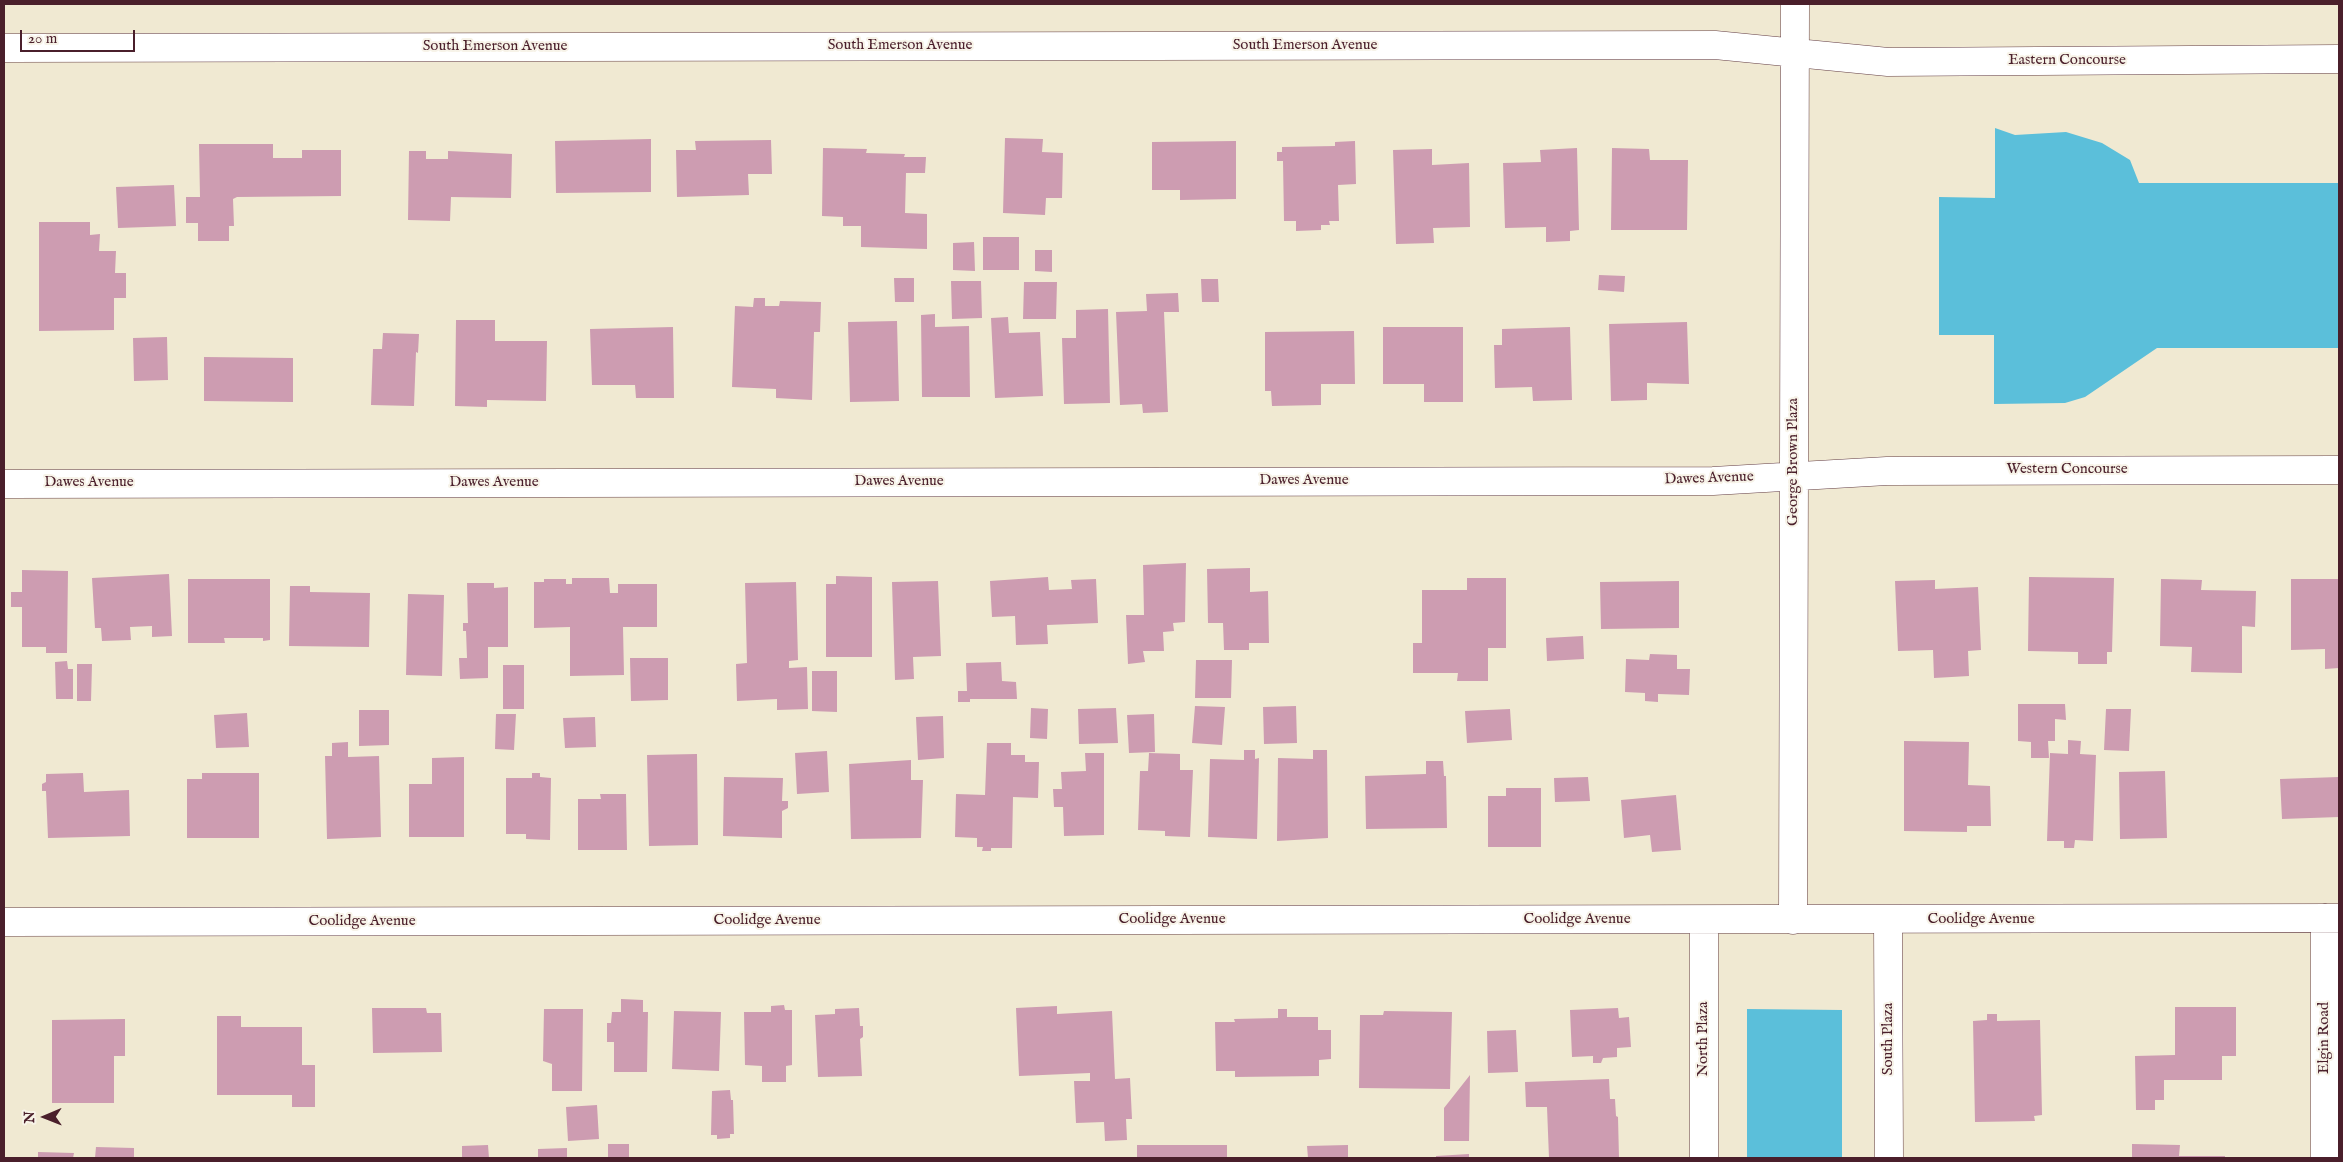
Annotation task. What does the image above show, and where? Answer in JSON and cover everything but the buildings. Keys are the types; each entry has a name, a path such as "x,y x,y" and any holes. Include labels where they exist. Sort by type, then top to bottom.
{"street":[{"name":"George Brown Plaza","path":"1793,920 1795,4"},
{"name":"South Emerson Avenue","path":"4,48 1715,45 1796,52"},
{"name":"Eastern Concourse","path":"1796,52 1888,62 2339,59"},
{"name":"Western Concourse","path":"1794,475 1887,470 2339,470"},
{"name":"Dawes Avenue","path":"4,484 1713,481 1794,475"},
{"name":"Coolidge Avenue","path":"4,922 2332,918"},
{"name":"Elgin Road","path":"2325,1158 2332,918"},
{"name":"North Plaza","path":"1704,920 1704,1158"},
{"name":"South Plaza","path":"1888,920 1889,1158"}],"water":[{"path":"1995,128 2015,135 2066,132 2102,143 2130,160 2139,183 2339,183 2339,348 2157,348 2085,397 2065,403 1994,404 1994,335 1939,335 1939,197 1995,198"},
{"path":"1747,1009 1842,1010 1842,1158 1747,1158"}]}
